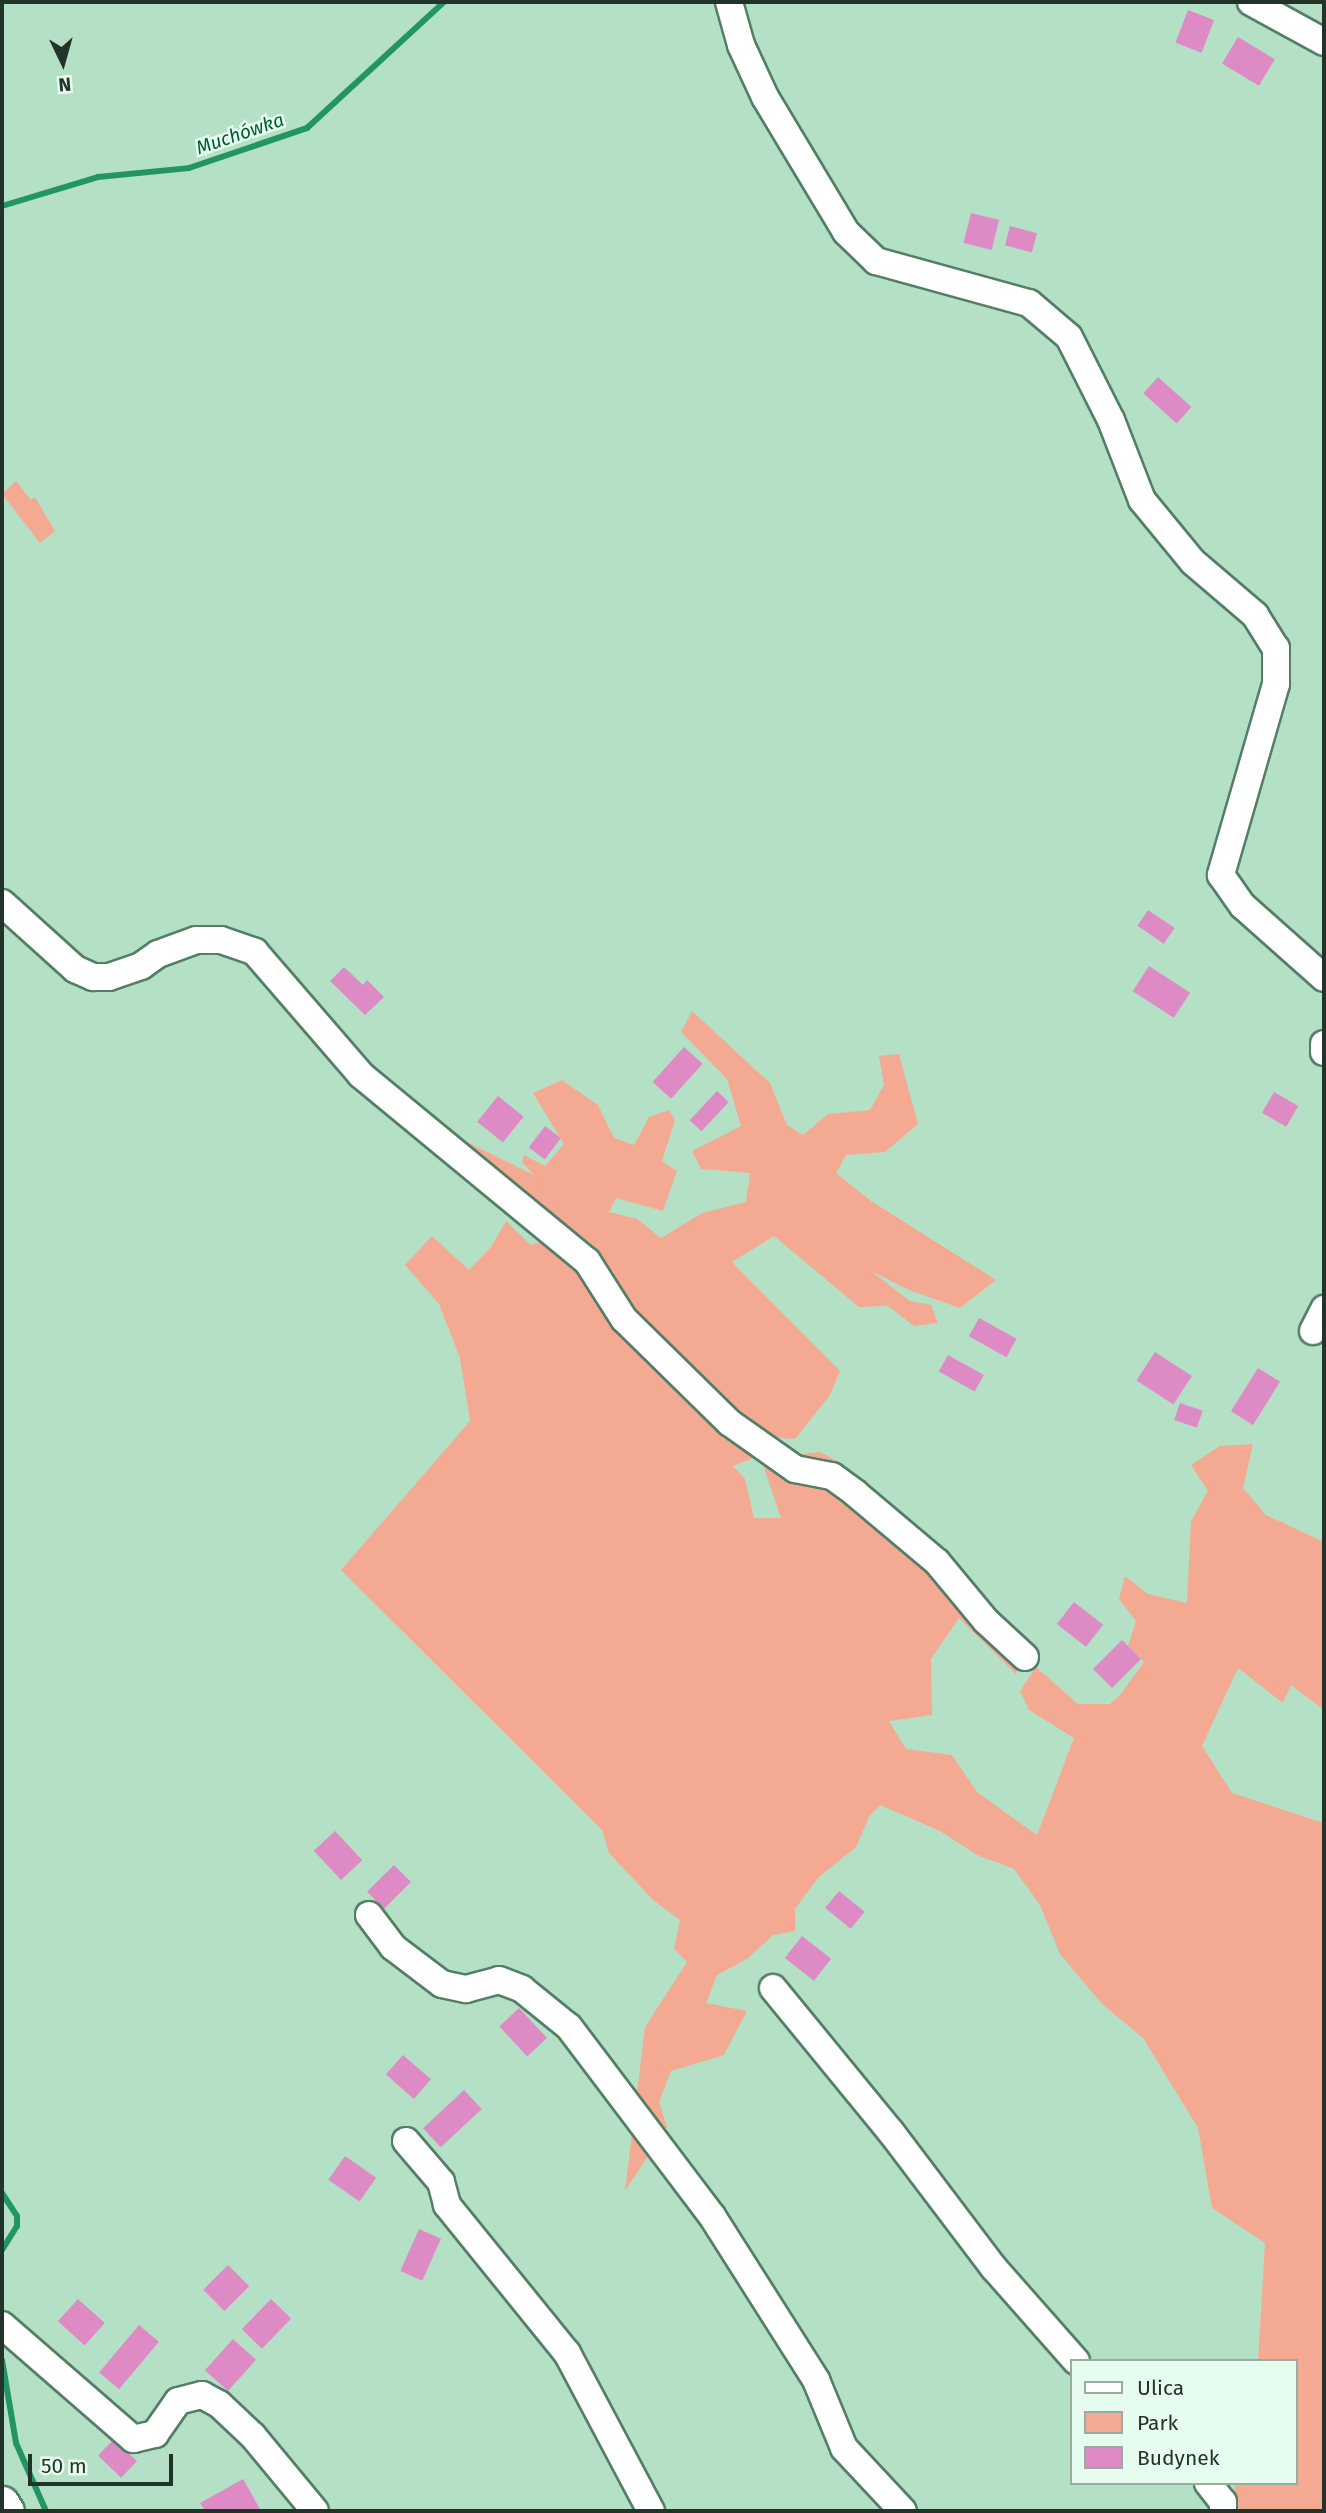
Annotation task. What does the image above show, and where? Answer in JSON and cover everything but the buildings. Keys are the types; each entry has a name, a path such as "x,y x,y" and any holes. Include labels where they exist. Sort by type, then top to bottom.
{"main road":[{"path":"2,2503 7,2511"}],"street":[{"path":"729,2 741,45 765,97 846,232 876,261 1029,303 1069,337 1111,420 1142,500 1193,562 1255,615 1276,648 1276,684 1222,875 1243,905 1324,978"},
{"path":"1251,2 1324,43"},
{"path":"2,903 75,969 93,977 109,978 141,966 158,954 196,940 221,940 255,952 361,1075 587,1261 624,1319 730,1423 795,1469 832,1476 855,1493 937,1562 986,1621 1025,1657"},
{"path":"1324,1044 1324,1052"},
{"path":"369,1915 393,1947 442,1984 466,1989 499,1980 522,1989 569,2027 712,2216 817,2380 844,2448 903,2511"},
{"path":"773,1988 891,2132 994,2268 1074,2359"},
{"path":"406,2141 441,2182 447,2205 567,2353 651,2511"},
{"path":"2,2325 133,2439 155,2434 178,2401 202,2395 219,2404 253,2436 315,2511"},
{"path":"1210,2485 1223,2502 1223,2511"}],"green space":[{"path":"16,481 31,500 35,497 55,531 40,543 2,494"},
{"path":"692,1011 770,1083 787,1125 803,1135 828,1114 870,1110 884,1085 879,1056 899,1054 918,1124 885,1152 846,1155 836,1173 871,1201 996,1280 960,1308 909,1290 871,1271 910,1301 931,1305 938,1323 914,1326 888,1306 859,1307 774,1236 732,1262 840,1371 830,1395 795,1439 767,1437 751,1459 733,1466 745,1479 754,1518 781,1518 761,1459 820,1452 837,1461 840,1486 1019,1657 1016,1674 959,1618 931,1659 932,1715 889,1721 906,1749 952,1755 977,1792 1037,1835 1074,1738 1029,1710 1020,1691 1036,1667 1078,1704 1110,1704 1120,1695 1144,1662 1128,1646 1136,1621 1119,1599 1125,1576 1148,1594 1187,1603 1191,1521 1208,1491 1191,1465 1220,1446 1253,1444 1243,1488 1266,1515 1324,1542 1324,1710 1291,1685 1283,1703 1238,1668 1202,1746 1232,1793 1324,1823 1324,2511 1231,2511 1236,2485 1298,2485 1298,2359 1258,2359 1265,2243 1212,2208 1198,2128 1143,2038 1102,2004 1060,1954 1040,1905 1014,1869 977,1855 940,1831 880,1805 869,1817 856,1847 819,1877 795,1909 795,1931 773,1935 747,1959 717,1975 706,2003 747,2011 724,2055 671,2071 659,2102 667,2127 625,2191 645,2027 687,1962 674,1949 680,1920 653,1900 609,1853 602,1830 341,1570 470,1421 460,1358 439,1304 405,1265 432,1236 469,1270 491,1247 506,1221 531,1245 560,1235 451,1134 534,1175 522,1162 524,1155 545,1166 564,1144 533,1093 562,1080 598,1105 614,1138 634,1145 649,1117 669,1110 675,1120 662,1161 677,1171 663,1211 616,1198 609,1212 637,1219 661,1238 702,1213 746,1202 750,1173 701,1169 692,1151 741,1126 727,1079 681,1032"}],"waterway":[{"name":"Muchówka","path":"2,206 98,177 189,168 307,128 444,2"},
{"path":"2,2193 17,2216 17,2226 2,2250"},
{"path":"2,2360 16,2443 46,2511"}]}
